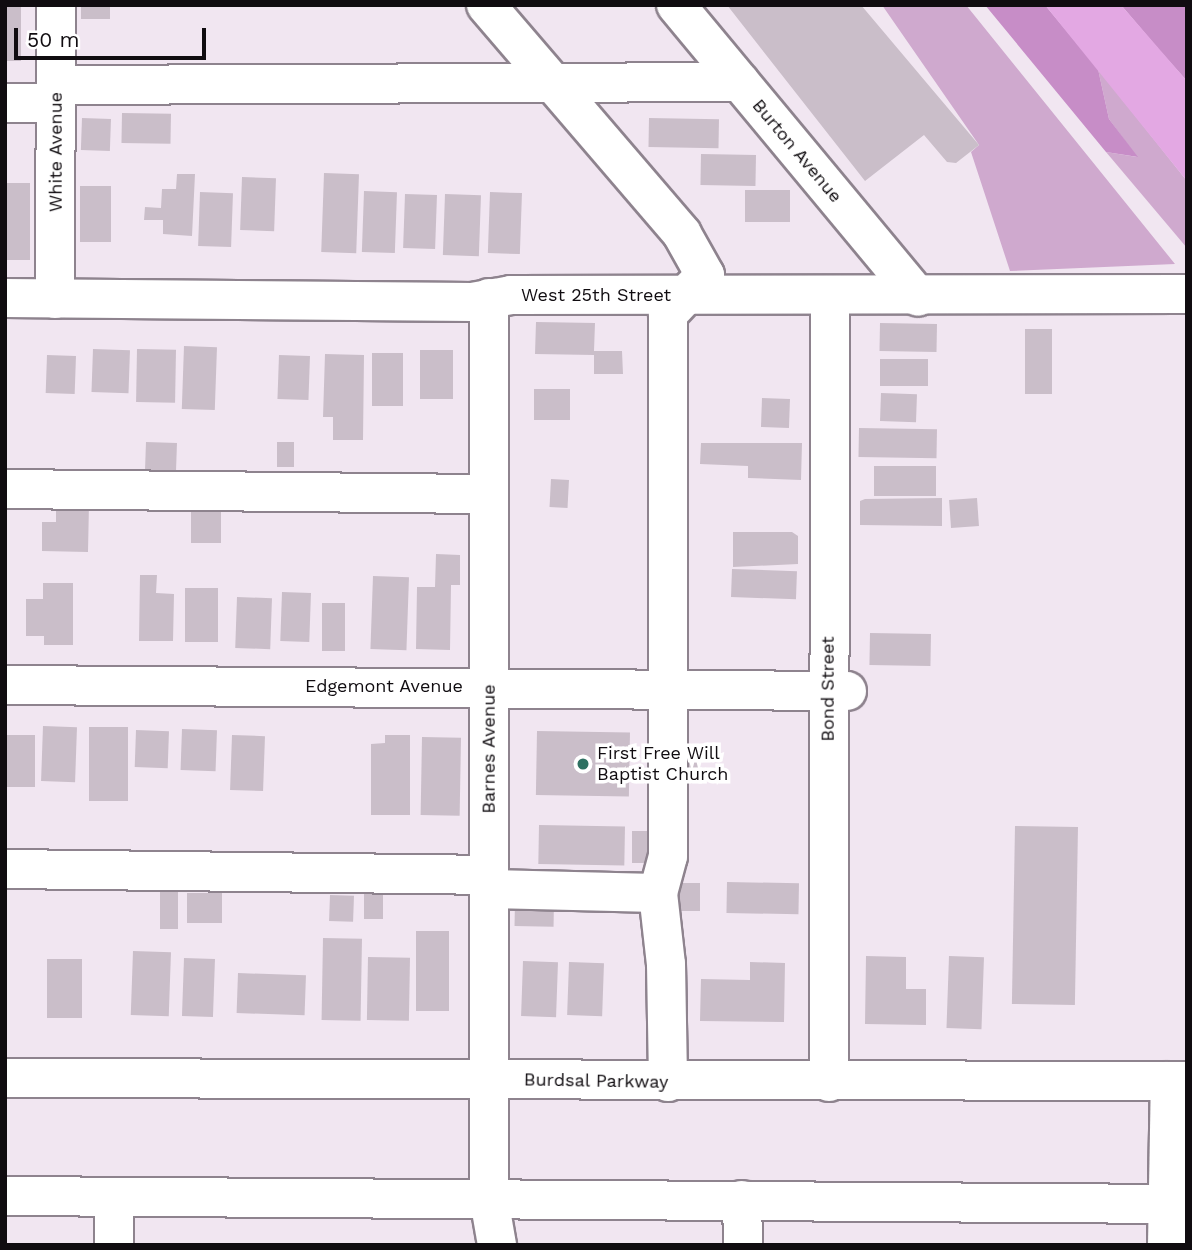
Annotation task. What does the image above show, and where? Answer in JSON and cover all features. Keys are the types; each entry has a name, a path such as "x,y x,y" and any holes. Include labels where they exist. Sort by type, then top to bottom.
{"street":[{"name":"White Avenue","path":"55,299 56,5"},
{"path":"486,5 682,234 705,275 668,313 668,856 659,893 666,964 668,1082"},
{"name":"Burton Avenue","path":"676,5 918,297"},
{"path":"5,103 56,94 740,82"},
{"name":"West 25th Street","path":"5,298 489,299 1187,294"},
{"name":"Bond Street","path":"829,1082 837,691 830,296"},
{"name":"Barnes Avenue","path":"489,299 489,1199 497,1245"},
{"path":"5,489 489,494"},
{"name":"Edgemont Avenue","path":"5,685 489,686 837,691"},
{"path":"5,869 489,882 659,893"},
{"name":"Burdsal Parkway","path":"5,1078 668,1082 1179,1081"},
{"path":"1167,1245 1179,1204 1179,1081"},
{"path":"5,1196 1179,1204"},
{"path":"114,1197 114,1245"},
{"path":"743,1200 743,1245"}],"shaded area":[{"path":"882,5 966,5 1175,264 1010,271 971,152 979,145"},
{"path":"985,5 1045,5 1098,69 1109,119 1138,157 1106,152"},
{"path":"1045,5 1121,5 1187,81 1187,181"},
{"path":"1121,5 1187,5 1187,81 1161,52"},
{"path":"1098,69 1187,181 1187,248 1106,152 1137,157 1109,119"}],"building":[{"path":"5,5 21,5 21,61 5,61"},
{"path":"81,5 110,5 110,19 81,19"},
{"path":"727,5 861,5 979,145 956,163 947,162 924,135 865,181"},
{"path":"122,113 171,114 170,144 121,143"},
{"path":"82,118 111,119 110,151 81,150"},
{"path":"649,118 719,119 718,148 648,147"},
{"path":"701,154 756,155 755,186 700,185"},
{"path":"324,173 359,174 356,253 321,252"},
{"path":"177,174 195,174 192,236 163,234 163,220 144,220 145,207 161,208 162,189 176,189"},
{"path":"242,177 276,178 274,231 240,230"},
{"path":"5,183 30,183 30,260 5,260"},
{"path":"80,186 111,186 111,242 80,242"},
{"path":"745,190 790,190 790,222 745,222"},
{"path":"364,191 397,192 395,253 362,252"},
{"path":"200,192 233,193 231,247 198,246"},
{"path":"490,192 522,193 520,254 488,253"},
{"path":"405,194 437,195 435,249 403,248"},
{"path":"445,194 481,195 479,256 443,255"},
{"path":"536,322 595,323 594,351 622,351 623,374 594,374 594,355 535,354"},
{"path":"880,323 937,324 937,352 880,351"},
{"path":"1025,329 1052,329 1052,394 1025,394"},
{"path":"184,346 217,347 215,410 182,409"},
{"path":"93,349 130,350 128,393 91,392"},
{"path":"137,349 176,350 175,403 136,402"},
{"path":"420,350 453,350 453,399 420,399"},
{"path":"372,353 403,353 403,406 372,406"},
{"path":"325,354 364,355 363,440 333,440 333,417 323,417"},
{"path":"47,355 76,356 75,394 46,393"},
{"path":"279,355 310,356 308,400 277,399"},
{"path":"880,359 928,359 928,386 880,386"},
{"path":"534,389 570,389 570,420 534,420"},
{"path":"881,393 917,394 916,422 880,421"},
{"path":"762,398 790,399 789,428 761,427"},
{"path":"859,428 937,429 936,458 858,457"},
{"path":"146,442 177,443 176,473 145,472"},
{"path":"277,442 294,442 294,467 277,467"},
{"path":"701,443 802,443 801,480 748,478 748,466 700,464"},
{"path":"874,466 936,466 936,496 874,496"},
{"path":"551,479 569,480 568,508 550,507"},
{"path":"942,498 942,526 860,525 860,501 865,499"},
{"path":"977,498 979,526 951,528 949,500"},
{"path":"56,503 89,504 88,552 42,551 42,522 56,522"},
{"path":"191,512 221,512 221,543 191,543"},
{"path":"733,532 792,532 798,536 798,564 733,567"},
{"path":"436,554 460,555 460,585 451,585 450,650 416,649 417,587 435,587"},
{"path":"732,569 797,571 796,599 731,597"},
{"path":"140,575 157,575 156,593 174,594 173,641 139,641"},
{"path":"373,576 409,577 406,650 370,649"},
{"path":"43,583 73,583 73,645 44,645 44,636 26,636 26,599 43,599"},
{"path":"185,588 218,588 218,642 185,642"},
{"path":"282,592 311,593 309,642 280,641"},
{"path":"237,597 272,598 270,649 235,648"},
{"path":"322,603 345,603 345,651 322,651"},
{"path":"870,633 931,634 930,666 869,665"},
{"path":"43,726 77,727 75,782 41,781"},
{"path":"89,727 128,727 128,801 89,801"},
{"path":"182,729 217,730 216,771 181,770"},
{"path":"136,730 169,731 168,768 135,767"},
{"name":"First Free Will Baptist Church","path":"537,731 630,733 629,797 536,795"},
{"path":"5,735 35,735 35,787 5,787"},
{"path":"232,735 265,736 263,791 230,790"},
{"path":"385,735 410,735 410,815 371,815 371,744 385,743"},
{"path":"422,737 461,738 460,816 421,815"},
{"path":"679,746 699,746 699,774 679,774"},
{"path":"539,825 625,827 624,865 538,864"},
{"path":"1015,826 1078,827 1075,1005 1012,1004"},
{"path":"632,831 656,831 656,863 632,863"},
{"path":"727,882 799,883 798,914 726,913"},
{"path":"671,883 700,883 700,911 671,911"},
{"path":"160,884 178,884 178,929 160,929"},
{"path":"187,893 222,893 222,923 187,923"},
{"path":"364,894 383,894 383,919 364,919"},
{"path":"330,895 354,896 353,922 329,921"},
{"path":"515,900 554,901 554,927 515,926"},
{"path":"416,931 449,931 449,1011 416,1011"},
{"path":"323,938 362,939 361,1021 322,1020"},
{"path":"133,951 171,952 169,1016 131,1015"},
{"path":"866,956 906,957 906,989 926,989 926,1025 865,1024"},
{"path":"949,956 984,957 981,1029 946,1028"},
{"path":"368,957 410,958 409,1021 367,1020"},
{"path":"184,958 215,959 213,1017 182,1016"},
{"path":"47,959 82,959 82,1018 47,1018"},
{"path":"523,961 558,962 556,1017 521,1016"},
{"path":"569,962 604,963 602,1016 567,1015"},
{"path":"750,962 785,963 784,1022 700,1021 701,979 750,980"},
{"path":"238,973 306,975 305,1015 237,1013"}],"place":[{"name":"First Free Will Baptist Church","path":"583,764"}]}
